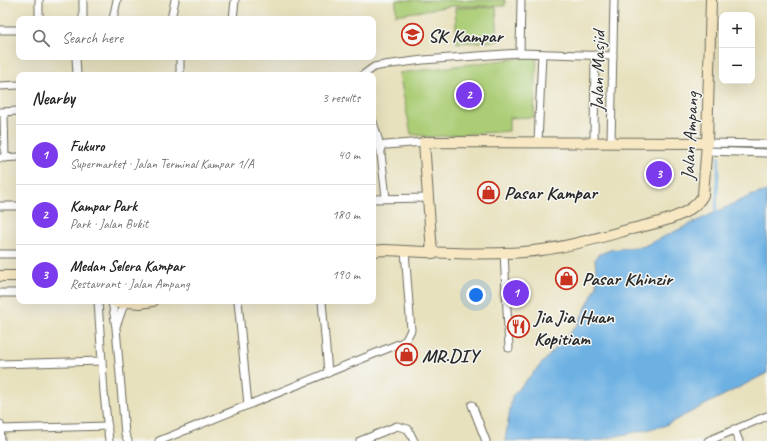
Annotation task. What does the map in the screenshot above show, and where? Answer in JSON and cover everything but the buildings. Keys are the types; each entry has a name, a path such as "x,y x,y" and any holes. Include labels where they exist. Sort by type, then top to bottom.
{"street":[{"path":"39,0 39,16"},
{"path":"83,0 83,16"},
{"path":"114,16 117,0"},
{"path":"172,16 175,0"},
{"path":"233,16 236,0"},
{"path":"520,53 521,0"},
{"name":"Jalan Masjid","path":"611,142 614,0"},
{"name":"Jalan Ampang","path":"376,251 504,253 542,250 560,247 664,221 684,213 700,203 703,195 707,147 711,0"},
{"path":"0,30 16,30"},
{"path":"368,72 384,65 423,60 520,53 613,56"},
{"path":"538,142 542,54"},
{"path":"594,142 595,55"},
{"path":"76,60 77,72"},
{"path":"180,60 180,72"},
{"path":"0,86 16,85"},
{"path":"16,111 2,112 2,158 16,158"},
{"path":"386,198 376,145 424,142 611,142 707,147 767,153"},
{"path":"424,142 432,253"},
{"path":"707,147 767,144"},
{"path":"376,199 428,198"},
{"path":"0,206 16,206"},
{"path":"159,441 401,343 410,336 411,325 405,251"},
{"path":"504,253 509,348"},
{"path":"0,254 16,254"},
{"path":"0,276 16,276"},
{"path":"0,293 16,293"},
{"path":"98,304 109,441"},
{"path":"112,304 116,328 125,434 128,441"},
{"path":"116,328 126,304"},
{"path":"238,304 248,405"},
{"path":"322,304 328,373"},
{"path":"0,364 102,361"},
{"path":"472,405 486,441"},
{"path":"708,441 767,416"},
{"path":"0,424 1,441"},
{"path":"0,429 108,426"},
{"path":"360,441 397,426 403,426 408,429 411,432 414,441"},
{"path":"734,429 739,441"}],"green space":[{"path":"396,0 505,0 505,6 451,6 396,15"},
{"path":"496,7 498,41 457,43 455,8"},
{"path":"537,56 534,117 509,118 509,131 429,137 411,134 399,73"}],"water":[{"path":"767,191 767,373 664,426 594,441 505,441 512,396 578,324 597,285 595,259 598,255 610,250 644,246 750,196"}],"waterway":[{"path":"716,212 719,157"}],"place":[{"name":"SK Kampar","path":"412,35"},
{"name":"Kampar Park","path":"469,95"},
{"name":"Medan Selera Kampar","path":"659,174"},
{"name":"Pasar Kampar","path":"488,192"},
{"name":"Pasar Khinzir","path":"566,278"},
{"name":"Fukuro","path":"516,293"},
{"name":"Jia Jia Huan Kopitiam","path":"518,327"},
{"name":"MR.DIY","path":"406,355"}]}
